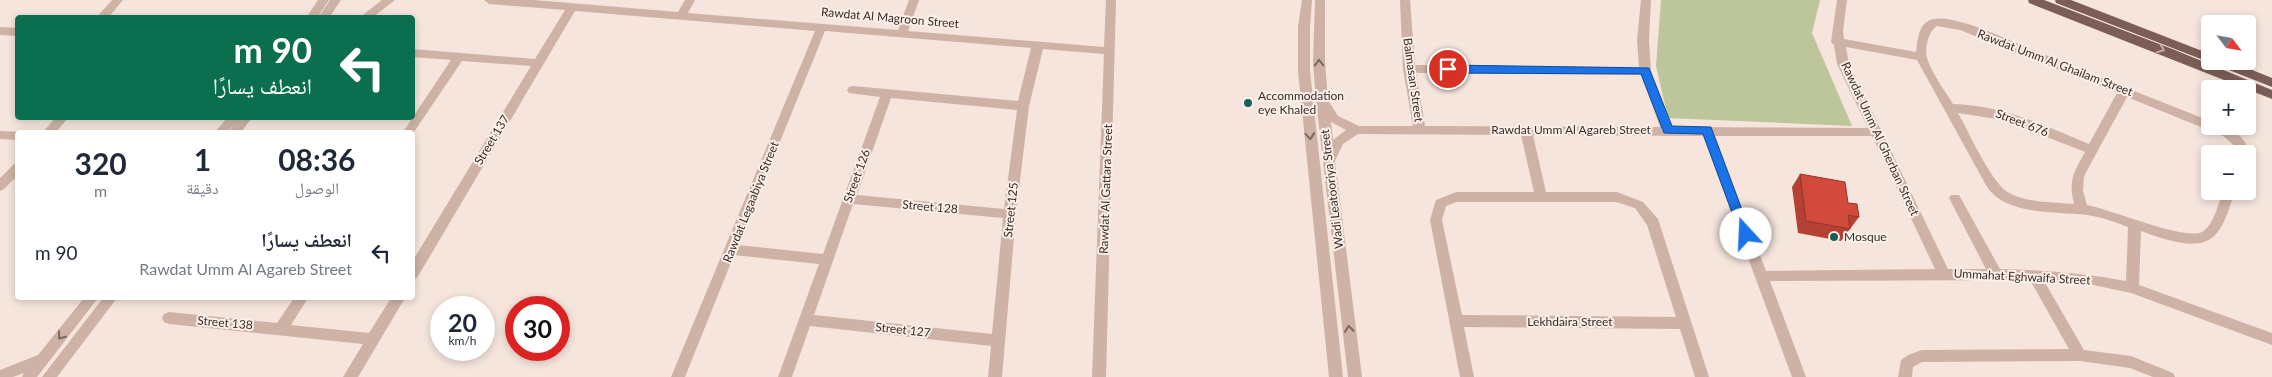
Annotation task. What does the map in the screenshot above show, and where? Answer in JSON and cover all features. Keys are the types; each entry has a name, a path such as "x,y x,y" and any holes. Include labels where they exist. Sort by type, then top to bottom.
{"main road":[{"path":"2033,0 2152,45 2272,95"},
{"path":"2060,0 2201,55"},
{"path":"2241,70 2272,82"},
{"path":"2246,70 2272,78"}],"street":[{"path":"104,15 118,0"},
{"path":"315,15 331,2 344,0"},
{"path":"368,15 390,0"},
{"name":"Rawdat Al Magroon Street","path":"489,0 682,14 1110,51"},
{"path":"682,14 690,0"},
{"path":"902,33 914,0"},
{"name":"Rawdat Al Gattara Street","path":"1099,377 1111,0"},
{"name":"Wadi Leatooriya Street","path":"1306,0 1304,71 1336,377"},
{"name":"Wadi Leatooriya Street","path":"1320,0 1319,62 1322,100 1355,377"},
{"name":"Balmasan Street","path":"1405,0 1409,68 1420,129"},
{"path":"1646,0 1643,40 1645,71 1668,130"},
{"name":"Rawdat Umm Al Gherban Street","path":"1842,0 1838,19 1837,42 1843,64 1944,274"},
{"path":"324,15 331,2"},
{"name":"Street 137","path":"415,269 572,7"},
{"name":"Rawdat Umm Al Ghailam Street","path":"1921,57 1928,26 1936,22 1948,22 2125,90 2201,122"},
{"name":"Rawdat Legaabiya Street","path":"678,377 732,250 822,26"},
{"path":"0,31 15,32"},
{"path":"1837,42 1921,57 1988,180 1995,190 2004,196 2024,203 2081,209 2174,234 2200,238 2212,230 2225,200"},
{"name":"Street 125","path":"995,377 1010,214 1023,106 1038,45"},
{"path":"415,53 539,63"},
{"path":"410,130 459,57"},
{"path":"1409,68 1645,71"},
{"path":"852,90 1023,106"},
{"path":"2081,209 2077,182 2092,150 2125,90"},
{"name":"Street 126","path":"785,377 887,93"},
{"name":"Rawdat Umm Al Agareb Street","path":"1322,100 1334,119 1347,127 1358,130"},
{"name":"Street 676","path":"1949,108 1967,107 1996,112 2092,150"},
{"path":"51,130 60,120"},
{"path":"223,130 231,120"},
{"path":"237,130 244,120"},
{"name":"Rawdat Umm Al Agareb Street","path":"1329,163 1337,142 1347,133 1358,130 1875,132"},
{"path":"1707,130 1799,377"},
{"path":"1526,131 1541,196"},
{"path":"0,135 15,136"},
{"name":"Rawdat Umm Al Ghailam Street","path":"2230,135 2241,145"},
{"path":"0,186 15,170"},
{"path":"1467,377 1436,220 1440,203 1456,197 1541,196 1617,197 1639,205 1653,223 1702,377"},
{"path":"1954,198 1996,275"},
{"name":"Street 128","path":"849,199 1010,214"},
{"path":"2132,288 2135,223"},
{"path":"732,250 828,260"},
{"path":"2034,275 2080,355"},
{"name":"Ummahat Eghwaifa Street","path":"1762,276 2034,275 2093,280 2132,288 2272,339"},
{"path":"29,377 89,300"},
{"path":"51,376 108,300"},
{"path":"280,328 300,300"},
{"path":"350,377 397,300"},
{"name":"Street 138","path":"169,318 373,339"},
{"name":"Street 127","path":"807,320 999,341"},
{"name":"Lekhdaira Street","path":"1455,321 1684,322"},
{"path":"1906,377 1906,364 1922,356 2080,355 2131,362 2168,377"},
{"path":"0,376 43,359"}],"green space":[{"path":"1661,0 1820,0 1812,33 1852,126 1668,118 1656,66"}],"building":[{"path":"1800,174 1845,182 1848,203 1857,204 1859,217 1848,215 1850,229 1806,221"}],"place":[{"name":"Accommodation eye Khaled","path":"1248,103"},
{"name":"Mosque","path":"1834,237"}],"route":[{"path":"1448,69 1645,71 1668,130 1707,130 1746,234"}]}
